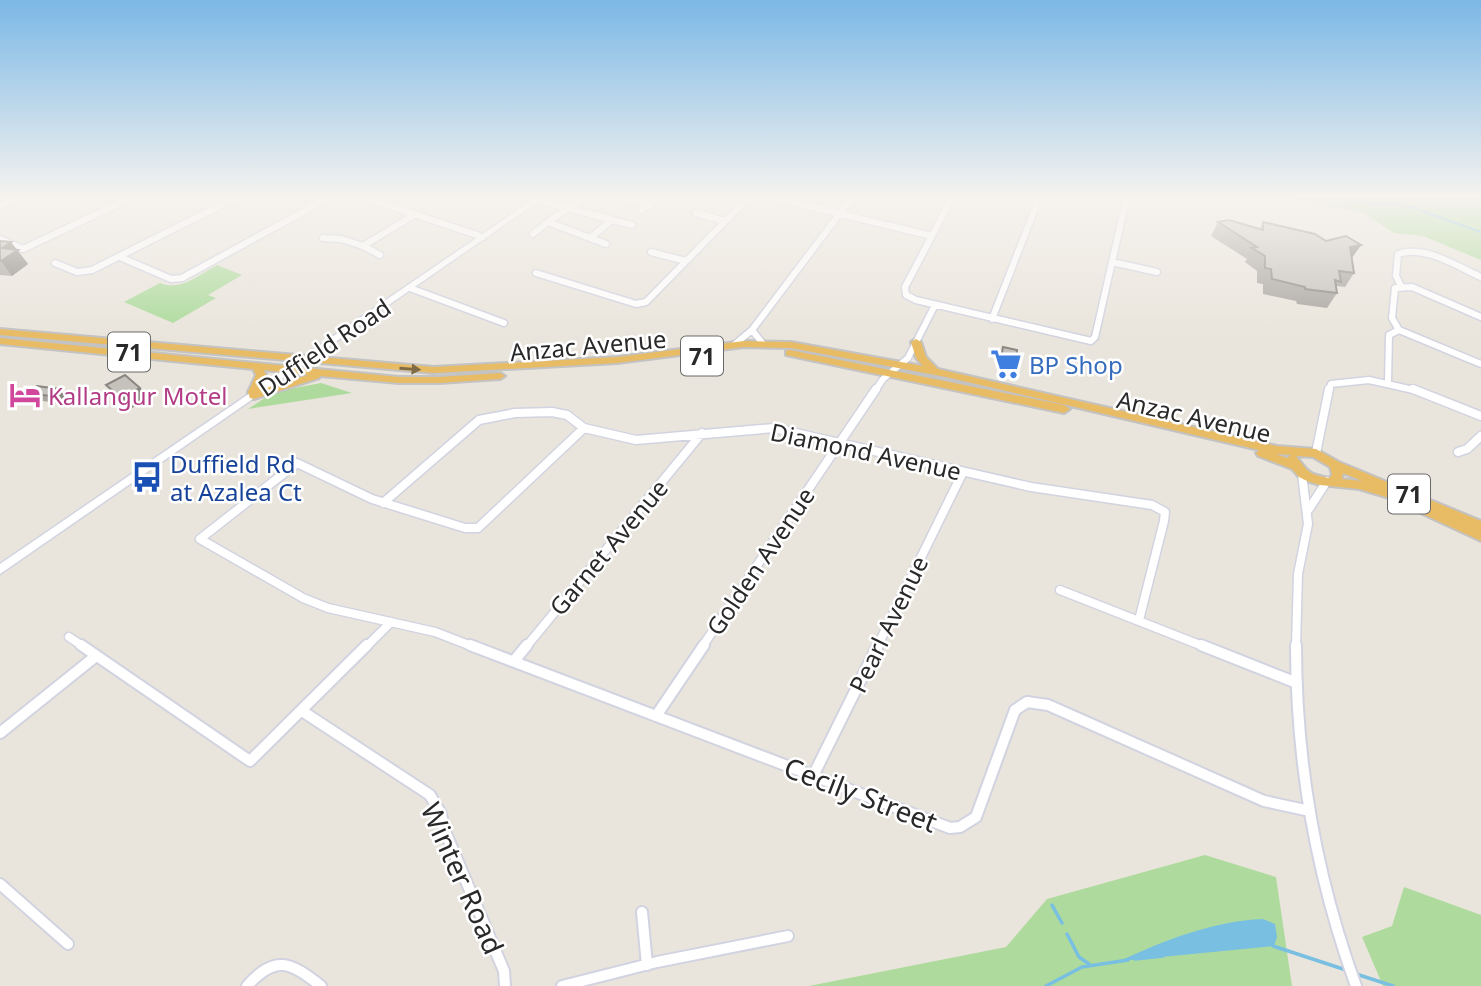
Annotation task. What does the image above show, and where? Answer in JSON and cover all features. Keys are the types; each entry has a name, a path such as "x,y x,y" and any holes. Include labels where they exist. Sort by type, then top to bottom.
{"highway":[{"name":"Anzac Avenue","path":"0,332 306,360 450,370 617,360 734,345 806,346 937,372 1298,464"},
{"name":"Anzac Avenue","path":"0,341 411,380 457,380 755,351 793,353 1230,445 1298,464"},
{"path":"916,342 923,362 937,372"},
{"path":"257,366 261,375 253,391 254,395 301,379 329,373"},
{"name":"71","path":"1298,464 1316,453 1335,465 1481,526"},
{"name":"71","path":"1298,464 1330,481 1390,495 1481,536"},
{"path":"1330,481 1339,471 1335,465"}],"street":[{"path":"7,242 23,249 38,242"},
{"path":"55,263 85,272 149,242"},
{"path":"120,257 171,279 182,278 248,242"},
{"path":"354,242 366,245 380,255"},
{"path":"366,245 371,242"},
{"name":"Duffield Road","path":"0,570 476,242"},
{"path":"601,242 606,244"},
{"path":"536,273 636,304 646,302 705,242"},
{"path":"734,345 752,330 818,242"},
{"path":"929,242 905,286 906,295 935,305 1091,341 1095,337 1117,242"},
{"path":"992,318 1022,242"},
{"path":"1401,286 1396,276 1398,254 1406,249 1420,251 1481,277"},
{"path":"651,252 686,261"},
{"path":"1112,262 1157,272"},
{"path":"1481,317 1412,287 1395,288 1392,318 1399,331 1481,364"},
{"path":"410,288 504,323"},
{"path":"902,365 912,353 935,305"},
{"path":"752,330 763,344"},
{"path":"1388,382 1386,372 1389,335 1399,331"},
{"name":"Golden Avenue","path":"656,716 883,379 902,365"},
{"path":"1316,453 1331,384 1341,381 1388,382 1445,400 1481,416"},
{"name":"Diamond Avenue","path":"383,503 472,424 483,418 551,411 564,414 584,428 636,440 774,428 1031,487 1152,505 1165,512 1139,620"},
{"path":"383,503 466,528 478,528 584,428"},
{"name":"Garnet Avenue","path":"514,661 702,433"},
{"path":"1458,452 1467,449 1481,436"},
{"name":"Cecily Street","path":"383,503 297,463 200,539 303,598 328,608 435,632 940,825 960,827 970,823 980,810 1015,710 1025,702 1032,701 1048,705 1264,801 1310,811"},
{"path":"1298,464 1308,509 1299,572 1295,640 1300,736 1323,885 1332,925 1356,986"},
{"name":"Pearl Avenue","path":"813,776 963,472"},
{"path":"1308,509 1330,481"},
{"path":"1060,590 1297,683"},
{"path":"69,637 250,761 391,622"},
{"path":"0,733 96,656"},
{"name":"Winter Road","path":"302,711 430,795 441,814 444,829 504,971 505,986"},
{"path":"0,884 68,944"},
{"path":"642,912 647,965"},
{"path":"562,986 647,965 788,936"},
{"path":"247,986 262,970 279,963 297,968 321,986"}],"green space":[{"path":"1438,242 1481,242 1481,260"},
{"path":"217,265 242,275 208,295 216,298 173,323 124,302 160,283 175,285 190,281"},
{"path":"321,383 352,393 248,409 274,392"},
{"path":"1205,855 1276,877 1292,986 809,986 1006,947 1047,899"},
{"path":"1404,887 1481,915 1481,986 1383,986 1362,937 1392,926"}],"water":[{"path":"1263,919 1275,924 1277,937 1274,946 1120,961 1190,933 1226,923"}],"building":[{"path":"0,242 11,242 2,248 18,250 0,261"},
{"path":"1249,242 1356,242 1361,245 1350,247 1354,273 1339,271 1341,282 1335,280 1337,293 1305,289 1272,279 1271,269 1265,268 1265,256 1252,248 1257,247"},
{"path":"1003,347 1017,350 1015,367 1000,364"},
{"path":"125,375 140,388 121,398 106,385"},
{"path":"37,386 59,389 50,396 29,393"}],"waterway":[{"path":"1052,905 1062,923"},
{"path":"1067,934 1079,957 1089,964"},
{"path":"1273,946 1346,970"},
{"path":"1135,959 1163,956"},
{"path":"1046,986 1082,967 1128,960"},
{"path":"1356,974 1393,986"}],"place":[{"name":"BP Shop","path":"1006,364"},
{"name":"Kallangur Motel","path":"25,395"},
{"name":"Duffield Rd at Azalea Ct","path":"147,477"}]}
